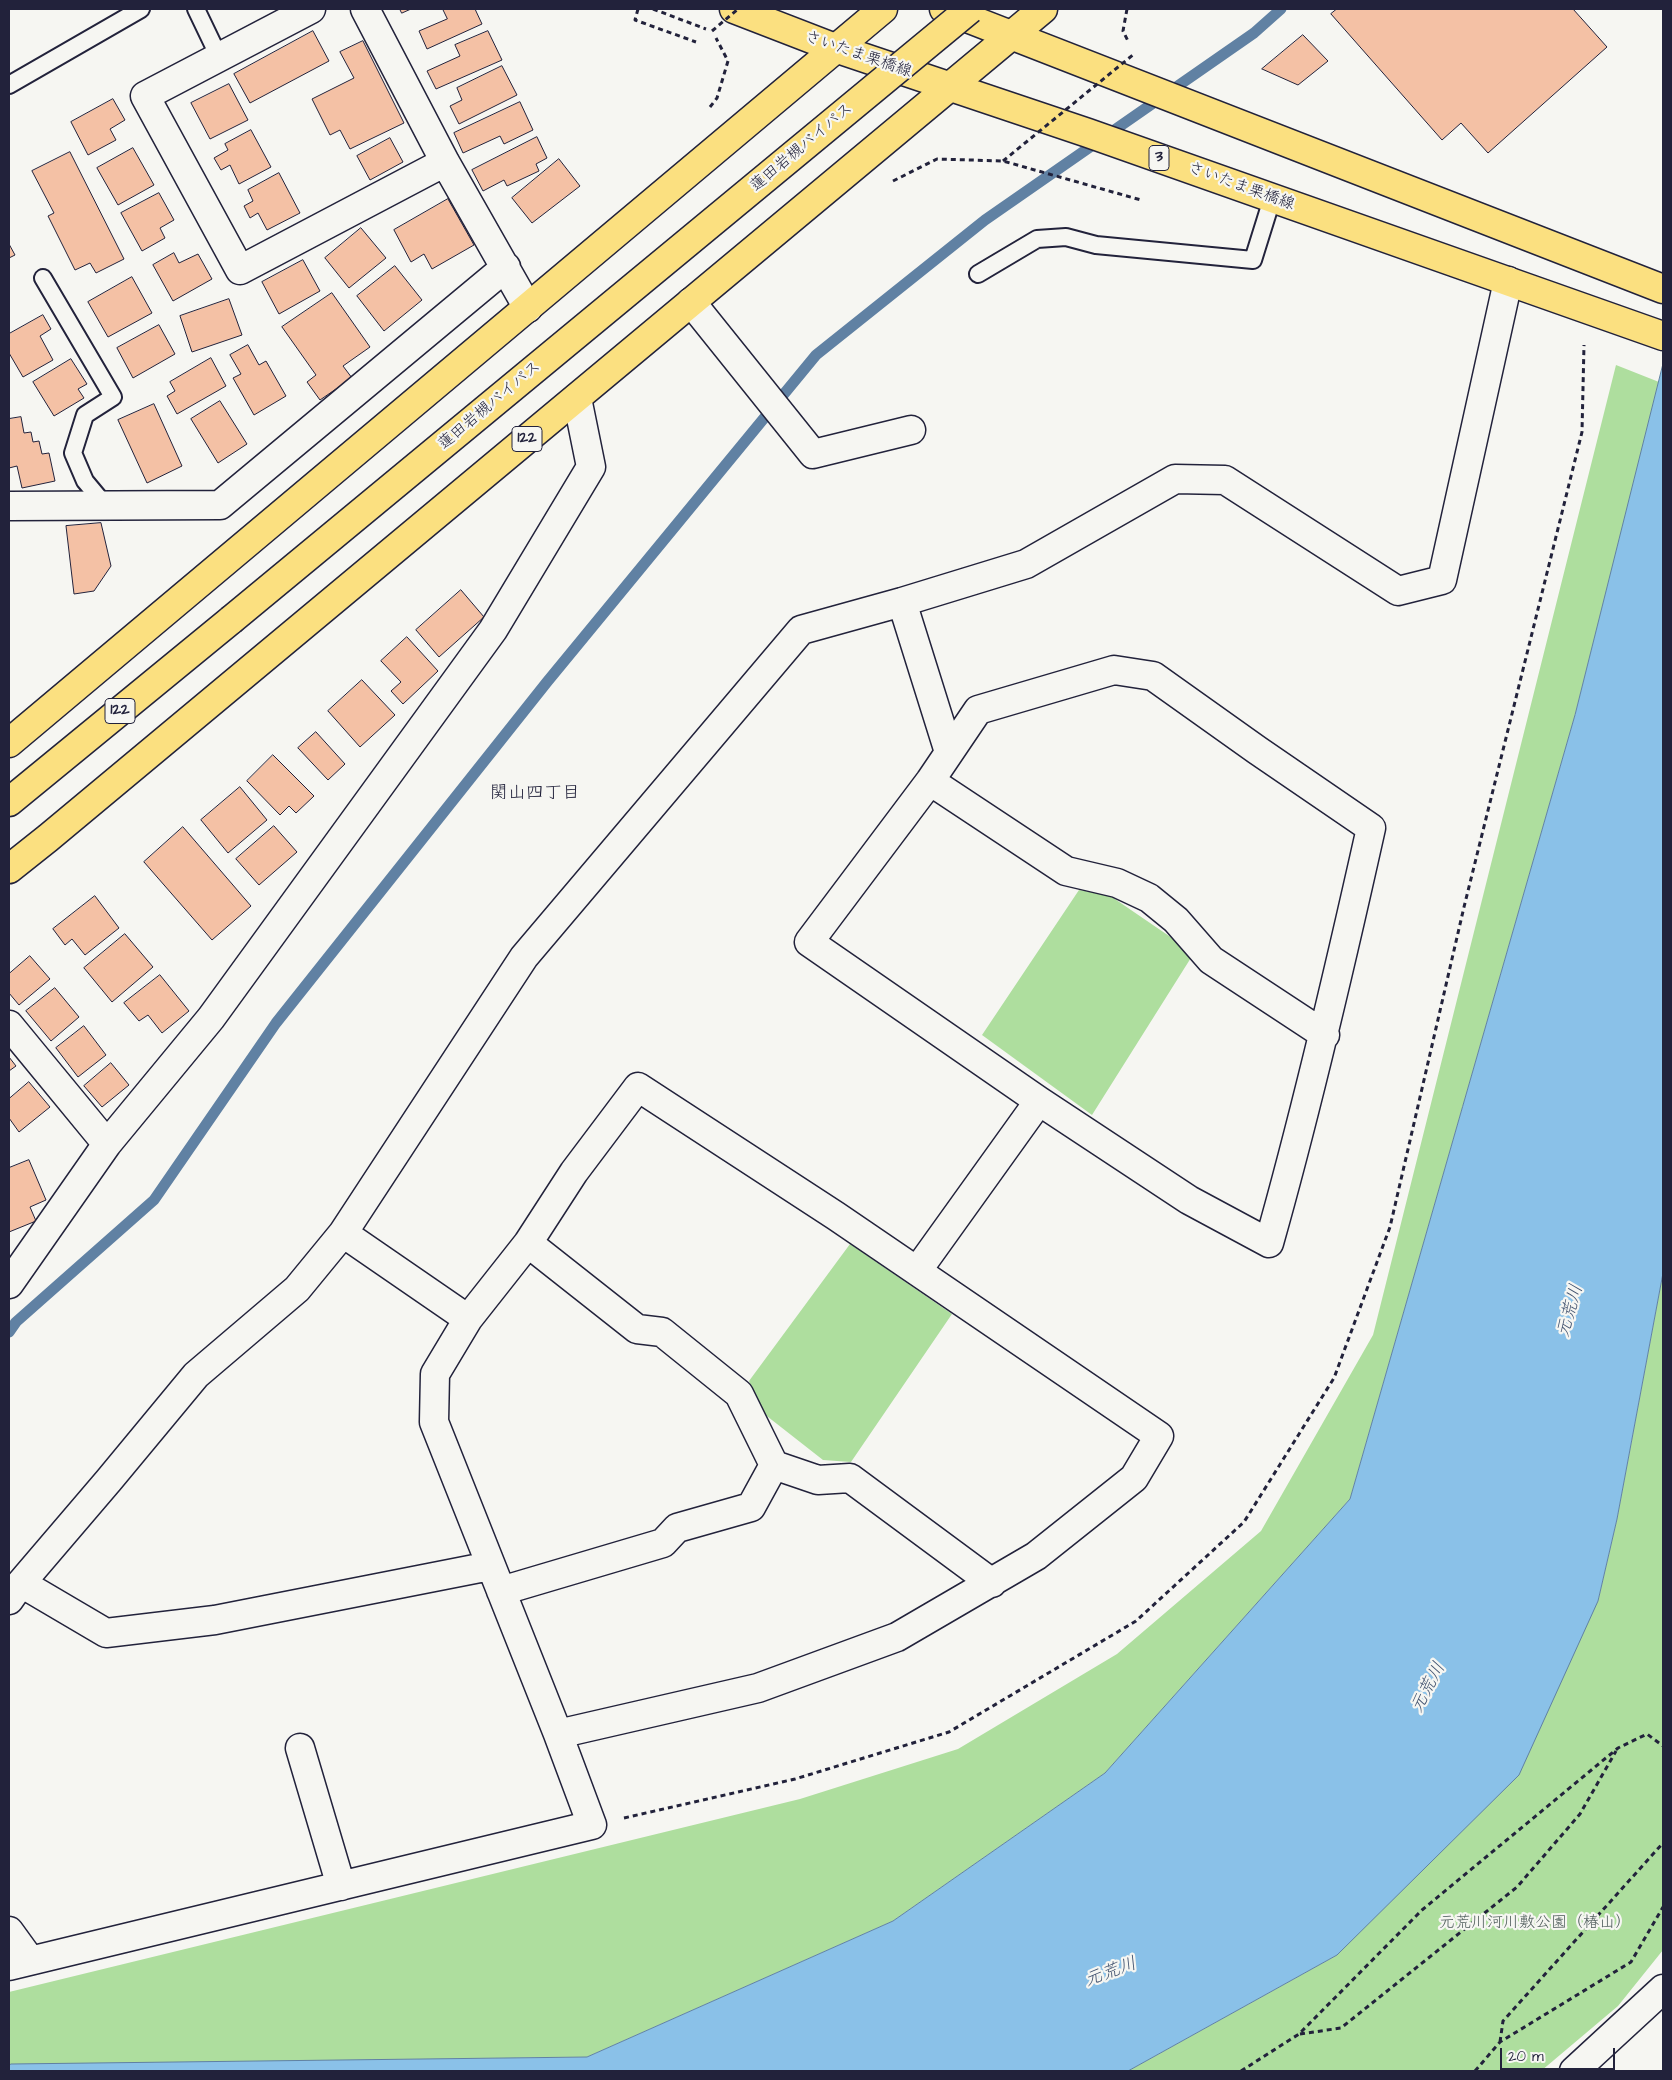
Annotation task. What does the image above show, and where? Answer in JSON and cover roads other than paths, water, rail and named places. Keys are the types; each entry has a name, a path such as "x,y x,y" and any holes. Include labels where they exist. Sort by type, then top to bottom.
{"main road":[{"name":"さいたま栗橋線","path":"734,9 835,48 1088,133 1663,336"},
{"path":"9,743 883,9"},
{"path":"944,9 1013,34 1663,289"},
{"name":"蓮田岩槻バイパス","path":"9,802 970,9"},
{"name":"122","path":"9,868 48,838 1043,9"}],"street":[{"path":"311,9 145,96 240,270 445,162"},
{"path":"365,9 445,162 528,308"},
{"path":"9,506 220,505 506,267"},
{"path":"490,1566 215,1620 106,1633 15,1591 196,1375 297,1289 343,1233 524,956 801,630 902,602 1026,564 1175,480 1225,480 1398,591 1442,580 1508,281"},
{"path":"691,302 813,454 911,430"},
{"path":"9,1284 108,1144 212,1018 492,630 591,467 577,398"},
{"path":"902,602 949,752"},
{"path":"1114,670 1153,676 1371,828 1325,1034 1269,1243 1189,1200 1039,1101 809,942 930,781 949,752 978,710 1114,670"},
{"path":"930,781 1066,871 1117,883 1149,898 1176,920 1211,960 1325,1034"},
{"path":"9,1025 108,1144"},
{"path":"9,1930 19,1963 592,1826 558,1734 434,1422 435,1374 468,1319 528,1244 574,1172 638,1087 787,1183 1159,1436 1134,1478 1036,1556 897,1637 758,1688 558,1734"},
{"path":"917,1272 1039,1101"},
{"path":"343,1233 468,1319"},
{"path":"528,1244 637,1329 662,1332 739,1394 774,1465 818,1480 850,1478 992,1583"},
{"path":"501,1591 663,1543 677,1528 751,1507 774,1465"},
{"path":"300,1748 341,1886"},
{"path":"1574,2071 1663,1989"}],"lane":[{"path":"9,85 141,9"},
{"path":"196,9 219,57"},
{"path":"978,274 1037,239 1066,237 1096,245 1253,260 1272,199"},
{"path":"43,278 113,397 85,415 73,453 85,482 105,505"}],"water":[{"name":"元荒川","path":"1663,364 1663,1273 1617,1519 1598,1601 1519,1775 1337,1955 1128,2071 9,2071 9,2065 11,2064 587,2057 893,1921 1105,1773 1350,1499 1575,715"}],"waterway":[{"path":"9,1332 16,1322 154,1200 276,1023 547,682 816,355 985,220 1254,33 1281,9"}],"district":[{"name":"関山四丁目","path":"535,794"}],"park label":[{"name":"元荒川河川敷公園（椿山）","path":"1535,1924"}]}
